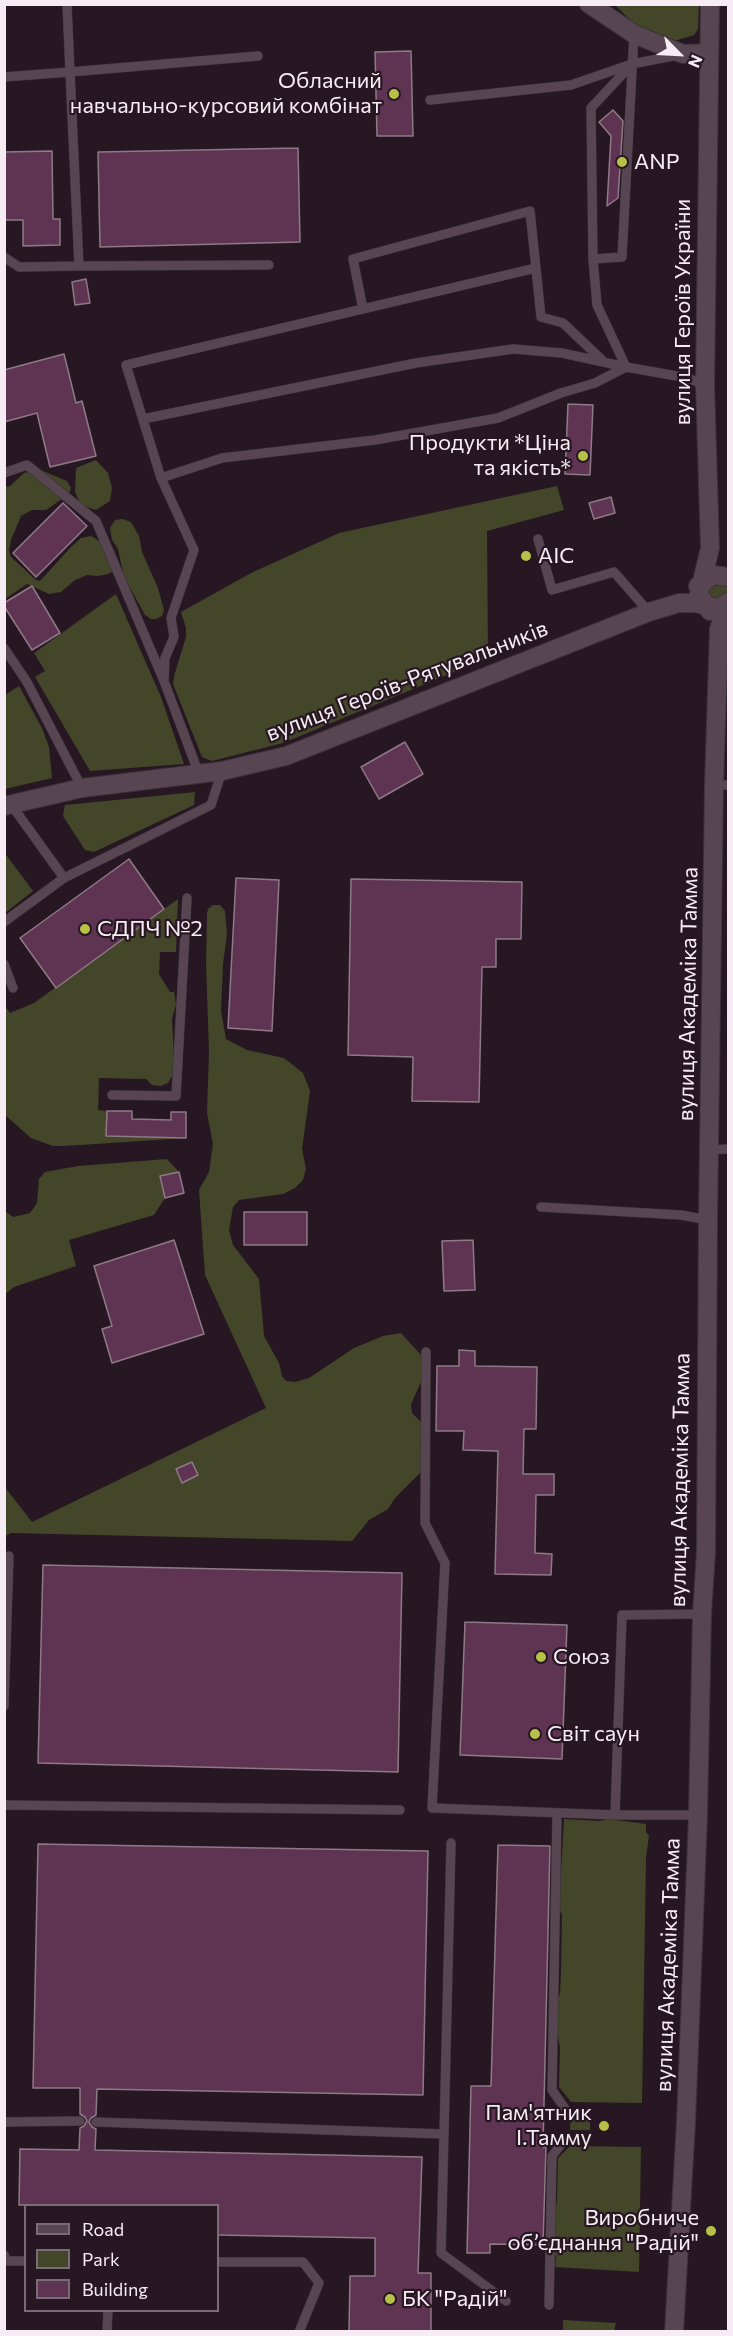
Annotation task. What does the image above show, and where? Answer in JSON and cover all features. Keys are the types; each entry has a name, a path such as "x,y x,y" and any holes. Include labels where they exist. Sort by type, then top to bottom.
{"main road":[{"path":"589,4 634,34 683,54 710,53"},
{"name":"вулиця Героїв України","path":"705,605 699,594 711,548 705,385 710,4"},
{"name":"вулиця Героїв України","path":"711,548 727,578"},
{"name":"вулиця Героїв-Рятувальників","path":"679,603 712,575 727,578"},
{"name":"вулиця Героїв-Рятувальників","path":"7,804 82,788 222,771 286,756 649,612 679,603 718,608 729,603"},
{"name":"вулиця Академіка Тамма","path":"674,2331 686,2122 698,1815 702,1614 706,1552 708,1220 722,785 719,629 729,603"},
{"path":"705,605 714,615 719,629"}],"lane":[{"path":"67,4 79,266"},
{"path":"593,259 622,257 634,34"},
{"path":"430,100 571,85 633,64 683,54"},
{"path":"4,77 258,56"},
{"path":"626,367 597,305 593,259 591,108 633,64"},
{"path":"363,309 353,259 530,211 541,317 563,324 603,362"},
{"path":"4,257 19,267 269,265"},
{"path":"164,681 165,658 174,637 171,618 194,550 161,478 126,365 536,268"},
{"path":"143,419 416,363 513,349 562,352 688,378 705,385"},
{"path":"161,478 222,458 375,440 498,418 561,393 595,383 626,367"},
{"path":"4,473 27,465 96,521 164,681 199,774"},
{"path":"538,539 552,590 614,572 649,612"},
{"path":"4,648 27,682 82,788"},
{"path":"4,922 64,878 211,805 222,771"},
{"path":"7,804 64,878"},
{"path":"112,1095 176,1096 187,898"},
{"path":"4,963 13,988"},
{"path":"710,1150 729,1149"},
{"path":"541,1207 681,1215 708,1220"},
{"path":"426,1352 425,1523 445,1563 432,1808 615,1815 698,1815"},
{"path":"4,1706 9,1556"},
{"path":"615,1815 621,1615 702,1614"},
{"path":"4,1805 400,1810"},
{"path":"557,1813 552,2090 567,2110"},
{"path":"451,1843 441,2253 506,2301"},
{"path":"4,2122 80,2121"},
{"path":"96,2122 444,2134"},
{"path":"549,2305 552,2156 566,2138"},
{"path":"4,2255 8,2261 24,2261"},
{"path":"219,2262 303,2262 319,2283 299,2331"},
{"path":"107,2331 108,2312"}],"green space":[{"path":"615,5 699,5 698,29 694,35 674,41 636,26"},
{"path":"96,460 108,473 112,488 110,501 96,510 81,505 75,492 76,468"},
{"path":"38,469 67,481 71,488 69,494 46,510 32,510 21,516 11,540 9,551 11,557 40,581 81,538 91,536 114,550 118,561 114,571 98,576 87,575 75,580 61,592 49,594 27,584 5,599 5,487 10,486 24,473"},
{"path":"557,486 564,510 487,531 488,658 283,743 212,761 202,757 173,684 186,637 181,612 251,573 339,533"},
{"path":"123,519 131,522 139,536 142,552 158,588 164,610 162,616 156,619 145,615 124,577 118,549 112,540 110,528 115,520"},
{"path":"703,583 728,584 728,598 711,606"},
{"path":"116,594 161,697 184,764 90,771 35,677 45,671 34,653"},
{"path":"19,686 42,728 49,747 52,778 5,789 5,695"},
{"path":"195,792 194,805 94,852 85,850 63,816 65,805"},
{"path":"4,852 33,891 5,913 4,913"},
{"path":"178,899 176,952 160,952 159,974 170,992 174,992 176,1004 172,1019 174,1057 172,1076 168,1083 161,1086 152,1085 146,1079 99,1078 98,1110 107,1111 107,1135 186,1138 53,1146 31,1138 5,1115 4,1005 10,1013 34,1003"},
{"path":"213,905 220,905 225,911 227,934 221,1011 226,1039 247,1050 284,1058 303,1073 310,1091 302,1149 306,1169 303,1180 295,1188 283,1194 239,1200 233,1207 229,1230 233,1245 259,1279 264,1336 279,1363 282,1376 286,1381 295,1382 309,1378 354,1348 383,1336 401,1333 421,1355 423,1368 421,1382 411,1404 412,1413 423,1424 423,1470 395,1498 388,1509 369,1520 352,1541 11,1533 5,1536 4,1486 32,1522 266,1408 205,1275 199,1190 209,1172 213,1144 207,1113 209,1052 206,964 207,914 208,909"},
{"path":"167,1159 179,1172 160,1177 165,1198 154,1215 69,1240 76,1266 14,1287 5,1294 5,1211 13,1217 30,1213 37,1203 39,1179 45,1172 78,1166"},
{"path":"564,1819 600,1821 608,1819 646,1824 646,1832 649,1836 646,1858 642,2103 571,2102 559,2087 560,2047 556,2005 560,1993 561,1973 562,1915 559,1908"},
{"path":"571,2115 590,2116 590,2130 570,2130"},
{"path":"570,2146 641,2147 639,2272 555,2267 556,2256 551,2248 557,2200 558,2158"},
{"path":"563,2320 616,2323 614,2331 563,2331"}],"building":[{"name":"Обласний навчально-курсовий комбінат","path":"411,51 413,136 377,136 375,52"},
{"path":"613,110 623,121 618,198 607,206 611,136 599,122"},
{"path":"298,148 300,242 100,247 98,152"},
{"path":"52,151 53,219 60,219 60,245 23,246 23,220 4,220 4,152"},
{"path":"86,279 90,303 75,305 72,282"},
{"path":"64,354 76,403 82,401 96,456 50,467 37,413 4,422 4,370"},
{"path":"568,404 593,405 590,475 565,474"},
{"path":"611,497 615,513 594,519 589,503"},
{"path":"63,503 87,526 36,577 13,553"},
{"path":"32,586 60,633 32,650 4,603"},
{"path":"405,742 423,774 379,799 361,767"},
{"name":"СДПЧ №2","path":"129,859 164,909 56,988 20,938"},
{"path":"236,878 279,880 272,1031 228,1028"},
{"path":"351,879 522,882 521,939 496,939 496,967 482,967 479,1102 412,1101 413,1057 348,1055"},
{"path":"107,1111 132,1111 132,1119 171,1120 171,1112 186,1112 186,1138 106,1136"},
{"path":"179,1172 184,1193 165,1198 160,1176"},
{"path":"244,1212 307,1212 307,1245 244,1245"},
{"path":"174,1240 204,1334 112,1363 102,1329 112,1326 94,1266"},
{"path":"473,1240 475,1290 444,1291 442,1241"},
{"path":"459,1350 475,1351 475,1366 537,1367 536,1429 524,1429 523,1474 554,1474 554,1495 536,1495 535,1553 552,1554 551,1575 495,1574 498,1451 463,1450 464,1431 436,1431 437,1366 459,1366"},
{"path":"192,1462 198,1475 182,1483 176,1469"},
{"path":"43,1565 402,1573 398,1772 38,1763"},
{"path":"465,1622 567,1625 562,1759 460,1755"},
{"path":"38,1844 428,1851 423,2095 97,2089 96,2115 89,2122 96,2129 95,2150 422,2157 418,2273 431,2273 431,2331 349,2331 350,2276 375,2276 375,2238 219,2235 219,2204 19,2205 20,2149 79,2150 80,2128 87,2121 80,2114 80,2088 33,2088"},
{"path":"498,1845 550,1846 543,2245 490,2244 490,2253 467,2253 471,2086 491,2086"}],"place":[{"name":"Обласний навчально-курсовий комбінат","path":"394,94"},
{"name":"ANP","path":"622,162"},
{"name":"Продукти *Ціна та якість*","path":"583,456"},
{"name":"АІС","path":"526,556"},
{"name":"СДПЧ №2","path":"85,929"},
{"name":"Союз","path":"541,1657"},
{"name":"Світ саун","path":"535,1734"},
{"name":"Пам'ятник І.Тамму","path":"604,2126"},
{"name":"Виробниче об’єднання \"Радій\"","path":"711,2231"},
{"name":"БК \"Радій\"","path":"390,2299"}]}
